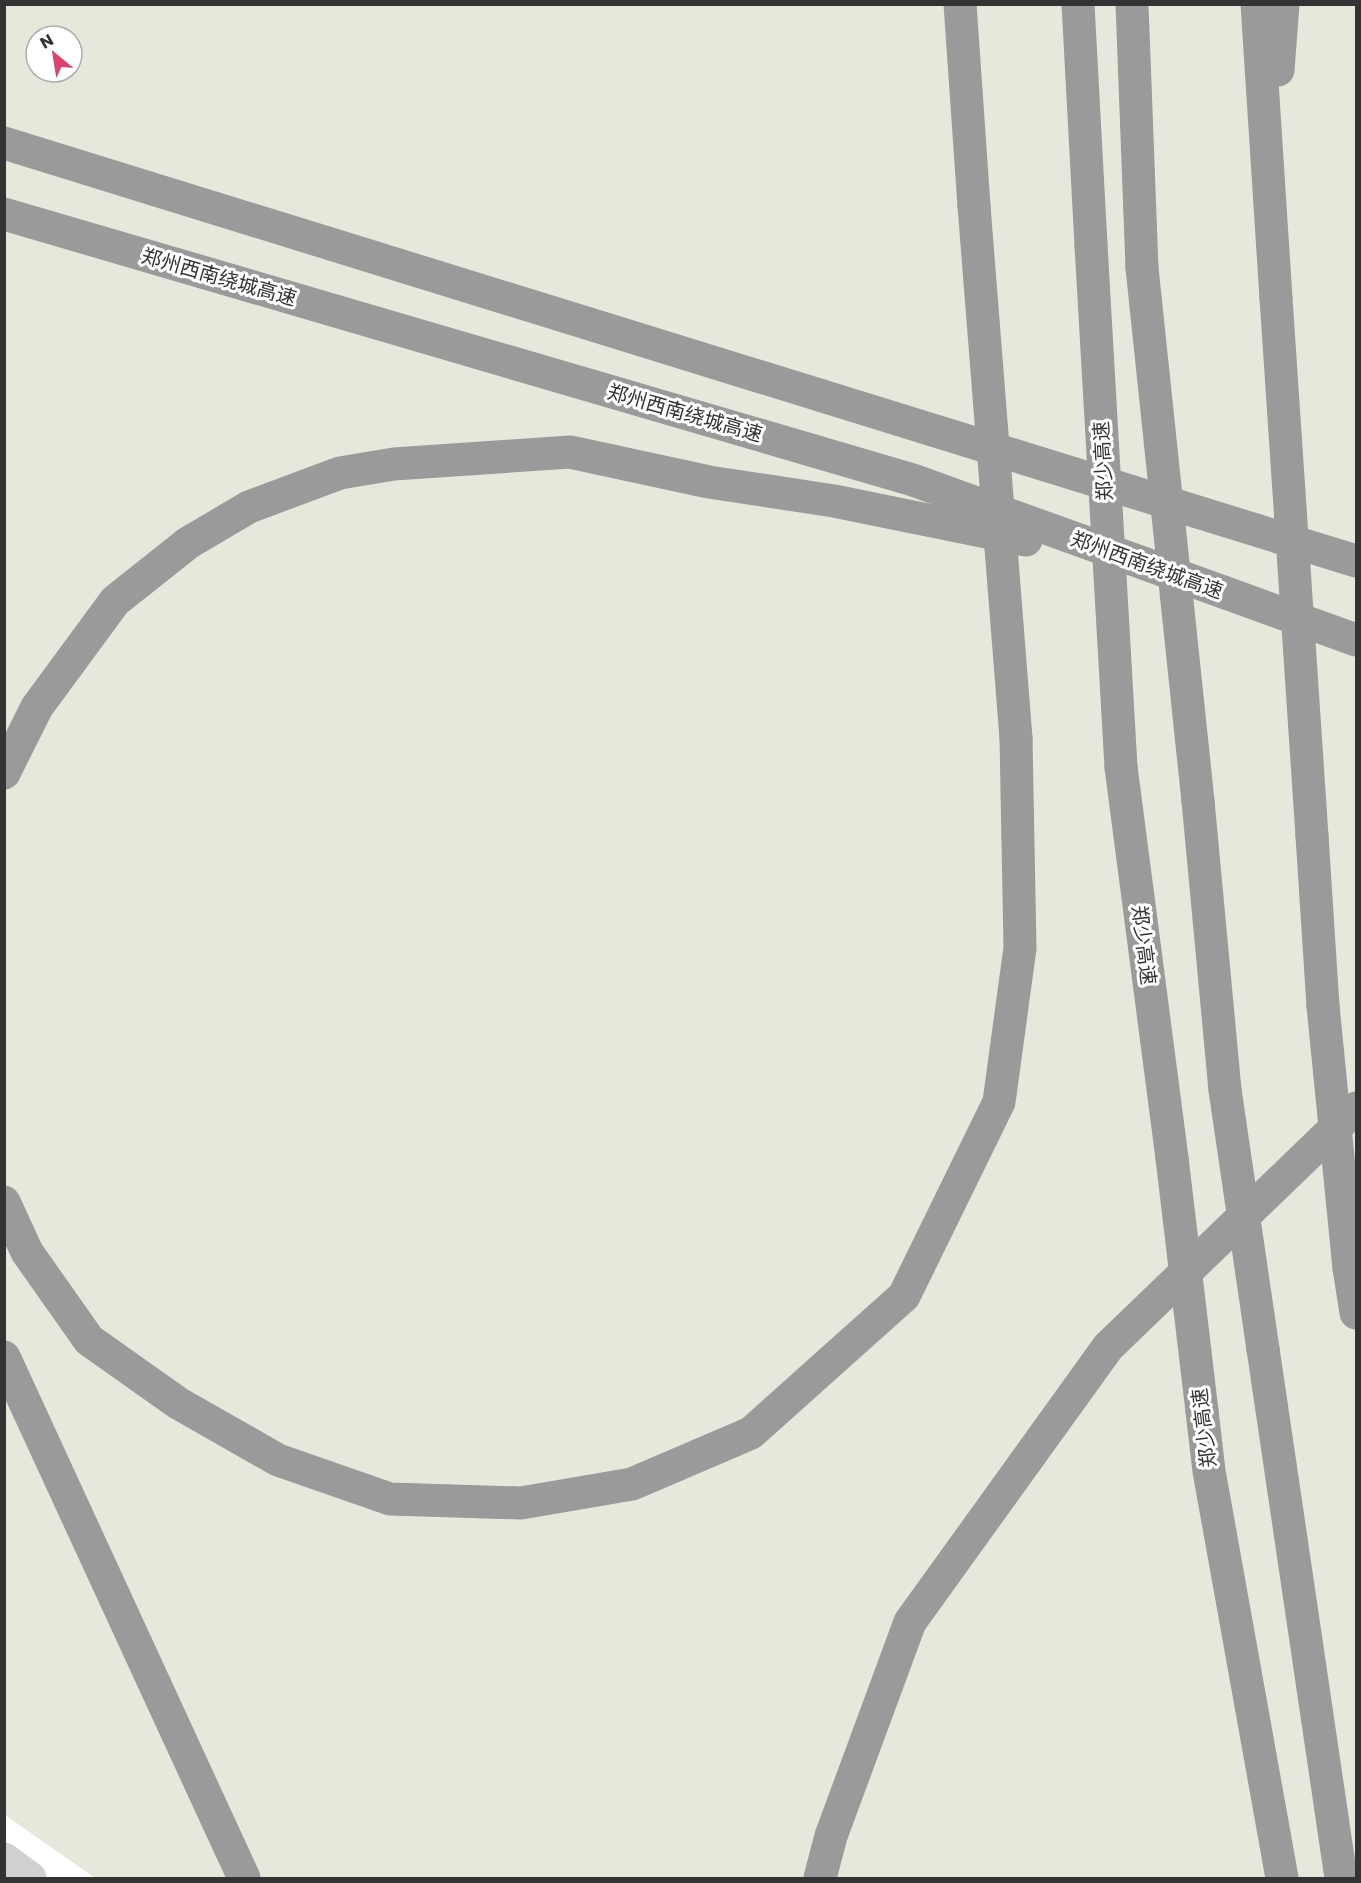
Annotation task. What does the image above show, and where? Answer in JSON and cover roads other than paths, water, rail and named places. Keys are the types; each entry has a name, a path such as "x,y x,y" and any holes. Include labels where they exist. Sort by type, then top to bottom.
{"highway":[{"path":"4,1202 27,1252 89,1340 178,1403 278,1460 390,1499 521,1503 632,1484 751,1433 904,1296 999,1102 1020,948 1016,738 960,4"},
{"name":"郑少高速","path":"1078,4 1121,767 1172,1158 1209,1472 1282,1878"},
{"path":"1132,4 1142,268 1226,1090 1341,1878"},
{"path":"1257,4 1323,1006 1349,1268 1356,1313"},
{"path":"1269,185 1283,4"},
{"path":"4,143 1356,561"},
{"name":"郑州西南绕城高速","path":"4,214 913,480 1356,640"},
{"path":"4,773 37,707 115,601 188,543 249,507 340,473 394,464 570,452 709,482 834,501 1145,564"},
{"path":"820,1878 831,1836 910,1622 1108,1347 1356,1108"},
{"path":"4,1357 244,1878"}],"street":[{"path":"4,1859 30,1878"}]}
